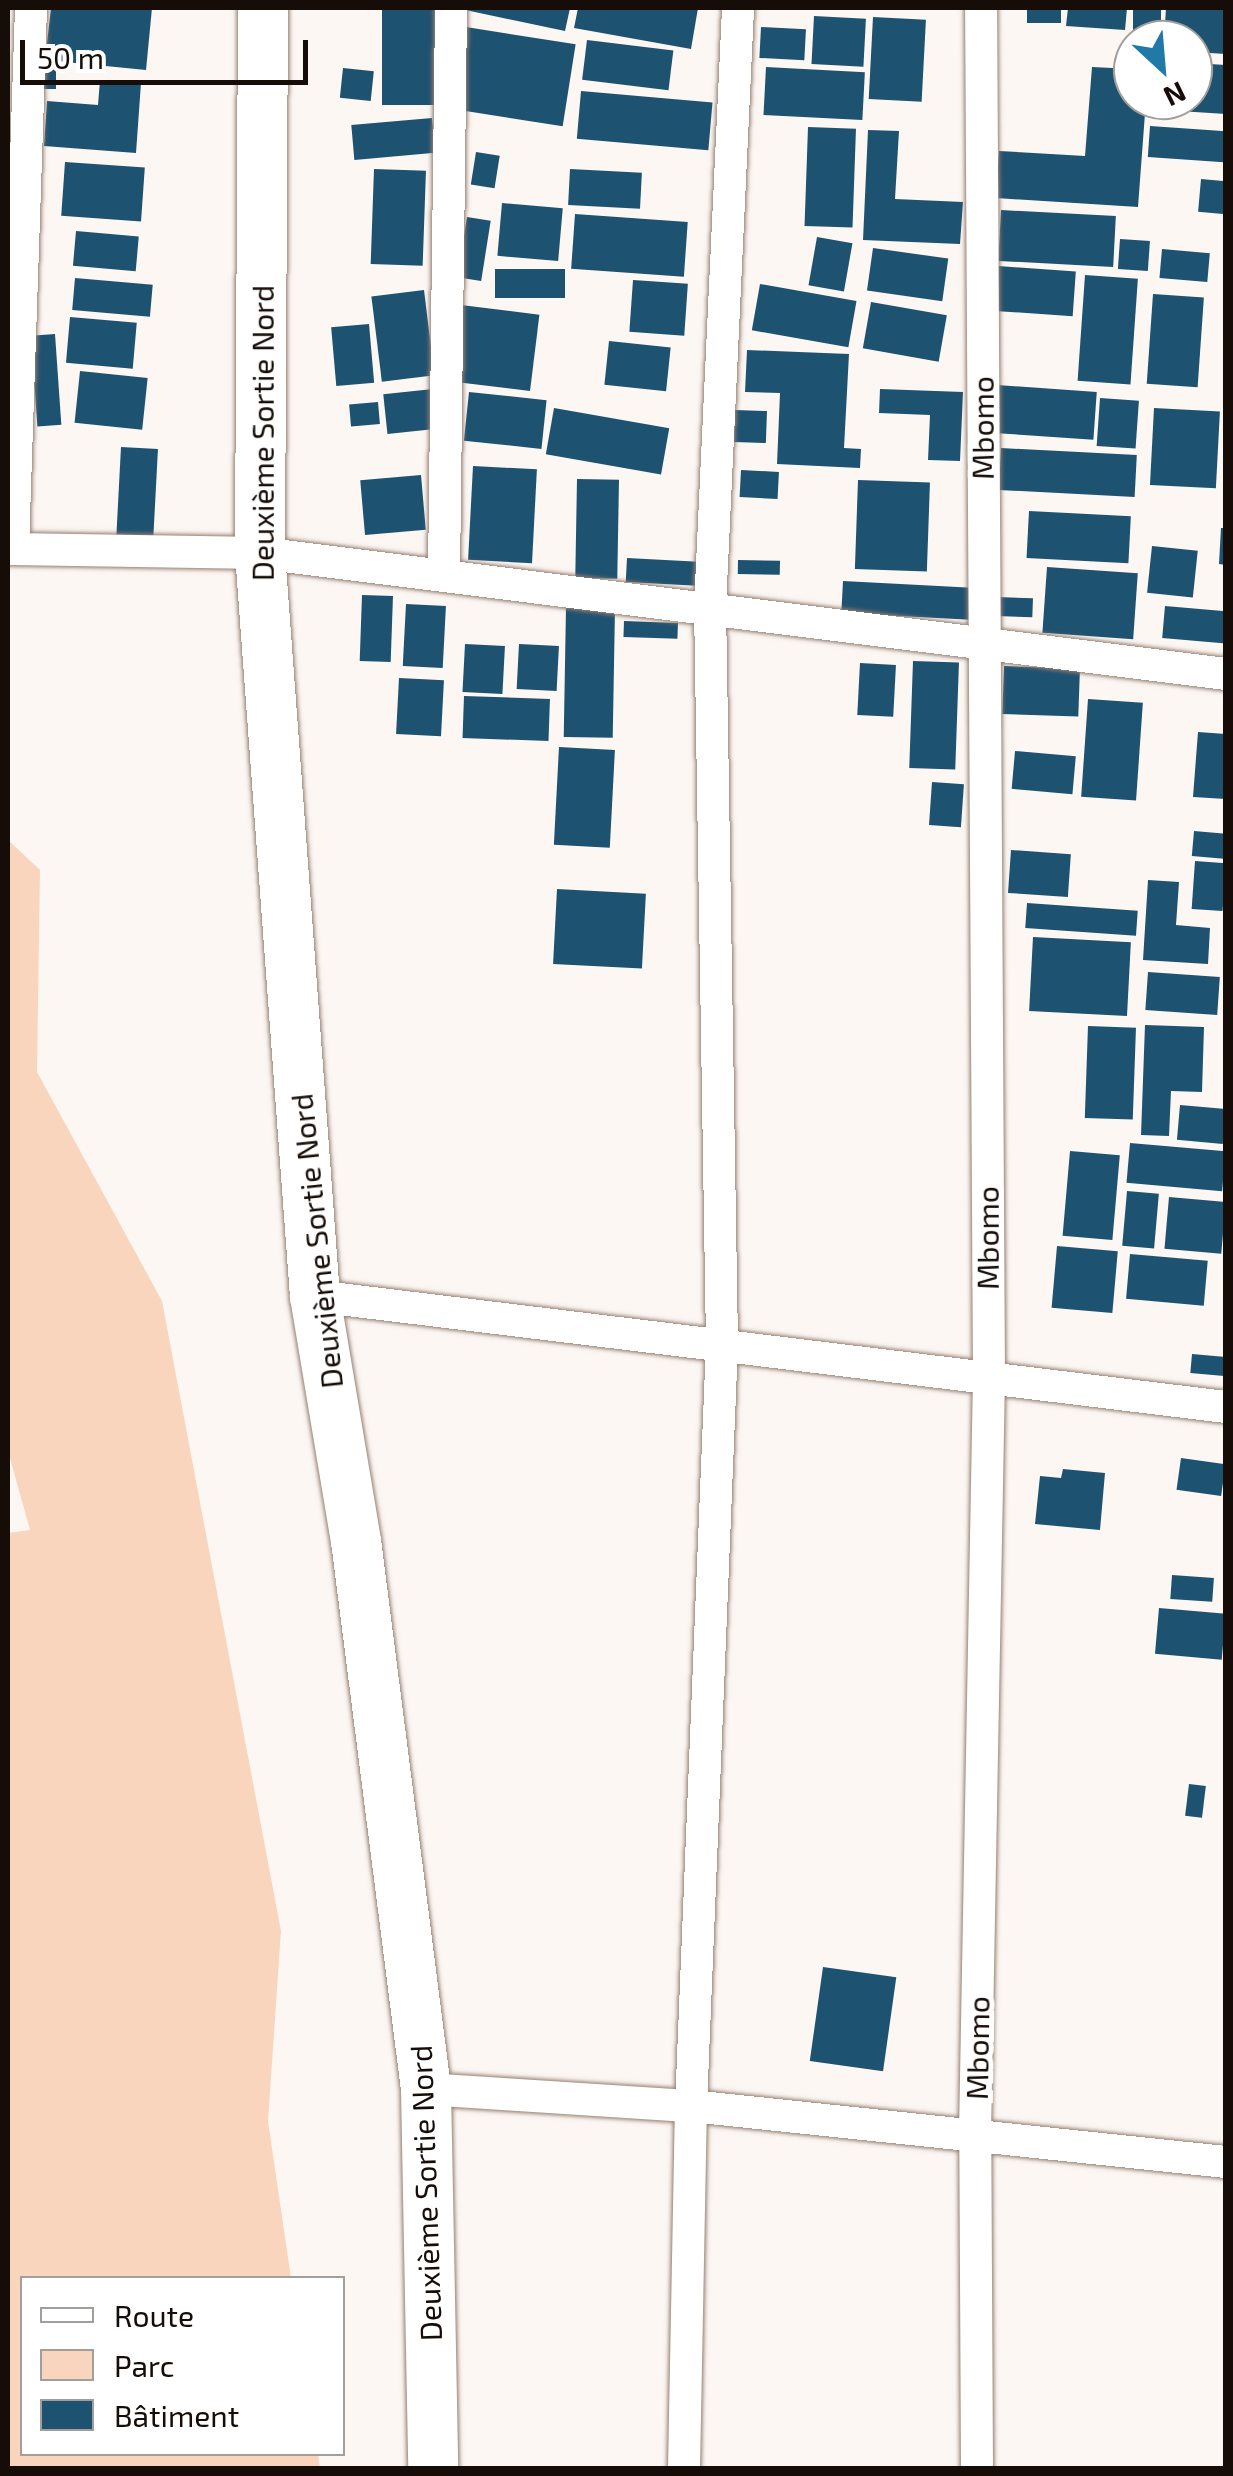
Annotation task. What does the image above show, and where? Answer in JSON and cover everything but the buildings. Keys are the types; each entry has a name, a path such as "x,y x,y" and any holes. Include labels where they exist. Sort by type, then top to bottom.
{"main road":[{"name":"Deuxième Sortie Nord","path":"263,8 260,553 315,1296 356,1541 426,2089 433,2468"}],"street":[{"path":"31,8 14,549 260,553 1226,674"},
{"path":"444,574 452,8"},
{"path":"684,2468 691,2106 722,1343 710,607 738,8"},
{"name":"Mbomo","path":"977,2468 975,2133 988,1378 981,8"},
{"path":"315,1296 1226,1407"},
{"path":"426,2089 691,2106 1226,2162"}],"green space":[{"path":"8,840 40,870 37,1072 162,1301 281,1931 268,2121 291,2276 20,2276 20,2456 318,2456 320,2468 8,2468 8,1533 30,1530 8,1451"}]}
